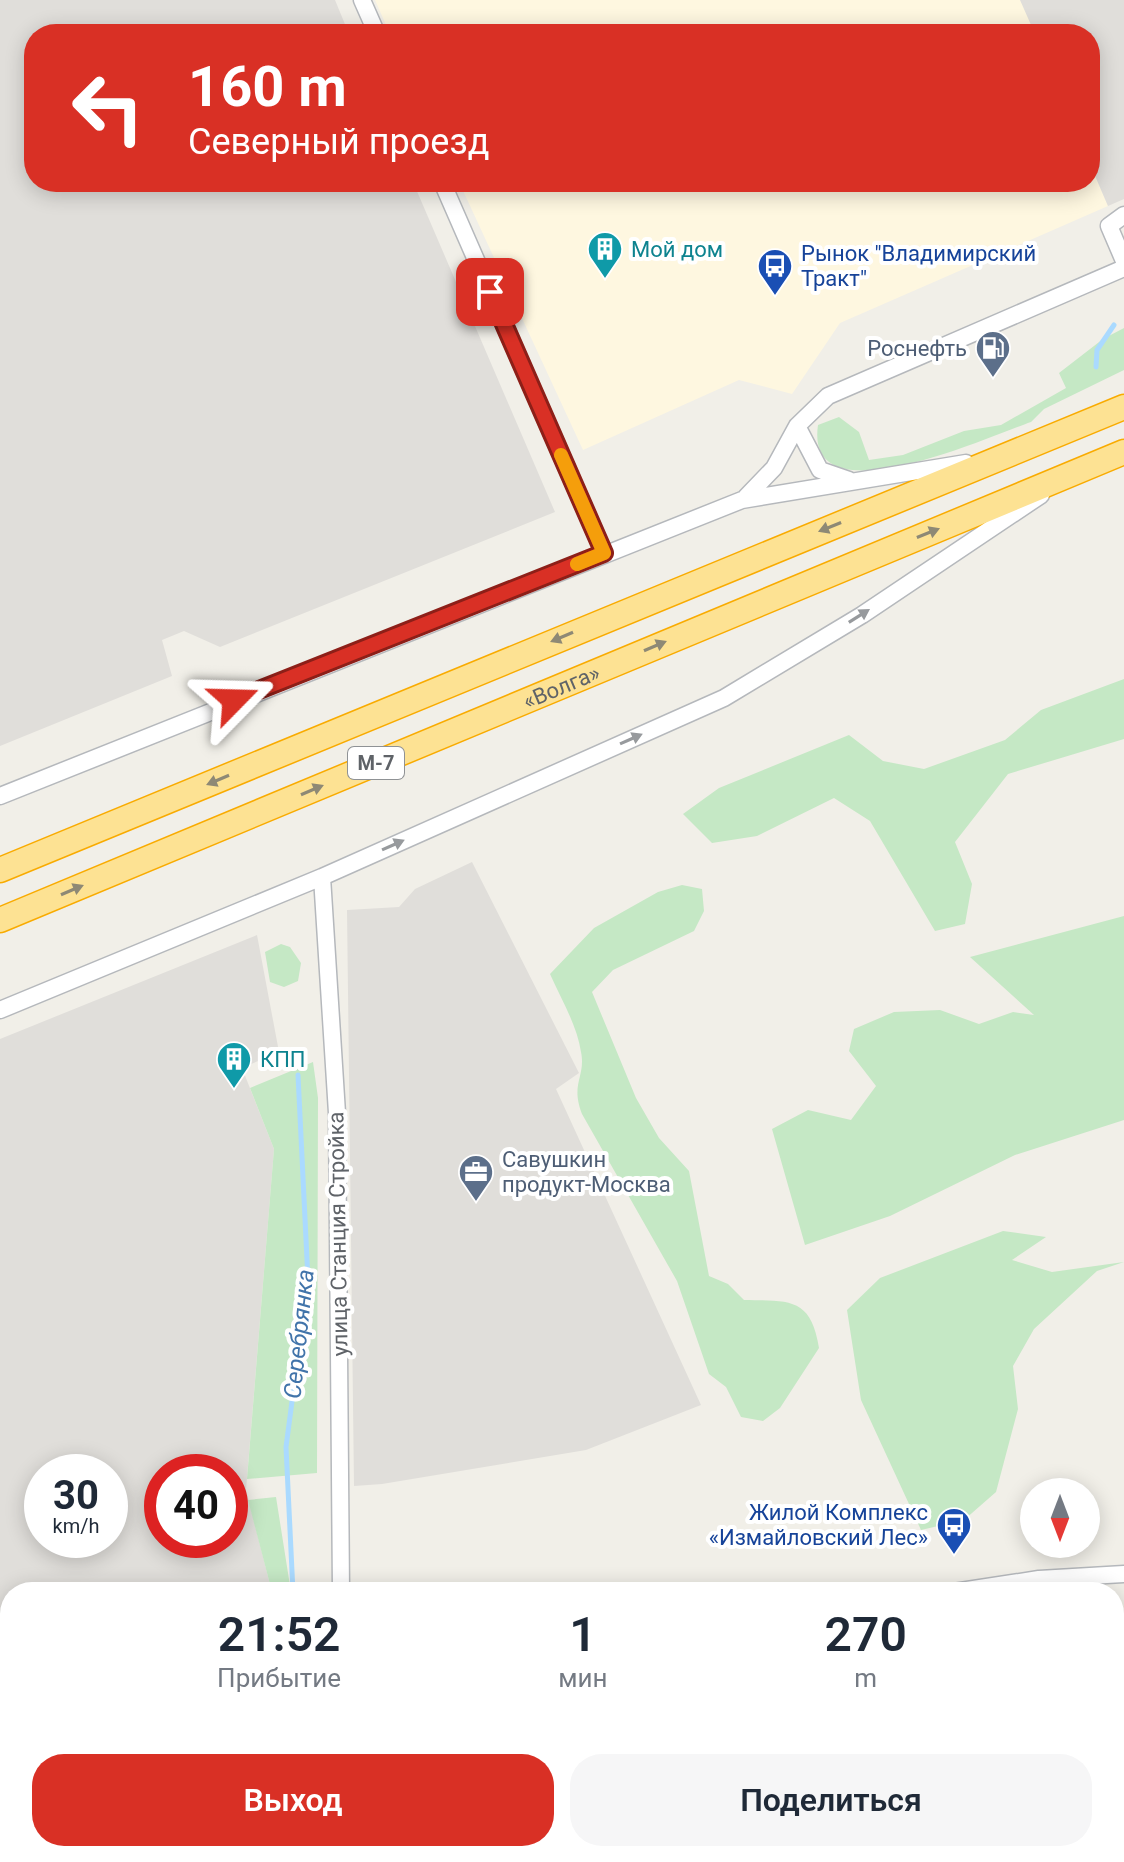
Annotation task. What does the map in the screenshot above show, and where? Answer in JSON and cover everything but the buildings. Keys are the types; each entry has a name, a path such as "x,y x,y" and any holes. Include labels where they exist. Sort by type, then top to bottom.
{"highway":[{"name":"«Волга»","path":"0,870 1116,410"},
{"name":"«Волга»","path":"0,920 1124,452"}],"street":[{"path":"362,0 373,24"},
{"path":"446,192 604,553"},
{"path":"1119,223 1124,261"},
{"path":"742,500 774,468 797,426 828,396 1124,268"},
{"path":"1116,410 1124,392"},
{"path":"797,426 820,470 837,478 858,482"},
{"path":"0,796 742,500 1006,456"},
{"path":"0,1010 322,877 724,698 862,615 1075,472"},
{"name":"улица Станция Стройка","path":"322,877 337,1113 341,1582"},
{"path":"1019,1582 1124,1574"}],"shaded area":[{"path":"0,0 335,0 345,24 24,24 24,192 417,192 555,512 220,647 184,631 162,640 172,676 0,746"},
{"path":"375,0 1022,0 1032,24 386,24"},
{"path":"1020,0 1124,0 1124,199 1108,206 1100,187 1100,24 1031,24"},
{"path":"1100,187 1108,206 840,323 792,394 739,380 583,450 464,192 1100,192"},
{"path":"472,862 579,1073 556,1089 701,1405 586,1450 354,1486 347,910 399,907 415,889"},
{"path":"257,935 279,1052 242,1068 274,1149 248,1466 248,1454 144,1454 144,1558 248,1558 248,1498 269,1582 0,1582 0,1039"}],"green space":[{"path":"1124,328 1124,370 1044,409 1031,422 942,455 904,465 868,470 840,467 821,453 818,425 839,417 859,432 869,460 903,455 964,431 1001,425 1066,388 1059,373 1103,339"},
{"path":"1124,679 1124,739 1008,774 955,842 972,884 965,924 935,931 870,821 834,798 757,836 712,843 683,814 719,788 849,735 883,761 924,769 1005,740 1041,710"},
{"path":"682,885 702,889 704,911 694,931 613,970 592,992 636,1098 659,1138 689,1171 709,1276 728,1284 744,1300 795,1305 804,1311 815,1331 819,1348 780,1408 763,1421 741,1417 726,1387 709,1374 677,1281 582,1114 577,1095 582,1068 579,1042 550,974 594,928 658,892"},
{"path":"1124,916 1124,1120 1015,1155 890,1216 805,1245 772,1129 808,1110 851,1120 876,1086 849,1051 854,1029 894,1012 940,1010 979,1024 1013,1012 1034,1015 970,957"},
{"path":"281,944 290,947 301,963 298,981 284,987 270,982 265,952"},
{"path":"313,1062 318,1098 317,1473 248,1479 274,1149 250,1088"},
{"path":"1003,1231 1046,1237 1012,1260 1052,1272 1124,1262 1097,1271 1034,1329 1013,1366 1018,1409 996,1492 964,1520 921,1530 861,1400 847,1310 880,1278"},
{"path":"276,1497 289,1582 269,1582 248,1500"}],"waterway":[{"name":"Серебрянка","path":"1096,367 1097,350 1114,325"},
{"name":"Серебрянка","path":"293,1582 286,1447 308,1280 298,1075"}],"slow traffic":[{"path":"561,455 604,553 577,564"}],"place":[{"name":"Мой дом","path":"605,280"},
{"name":"Рынок \"Владимирский Тракт\"","path":"775,297"},
{"name":"Роснефть","path":"993,379"},
{"name":"КПП","path":"234,1090"},
{"name":"Савушкин продукт-Москва","path":"476,1203"},
{"name":"Жилой Комплекс «Измайловский Лес»","path":"954,1556"}],"route":[{"path":"234,700 604,553 490,292"}]}
